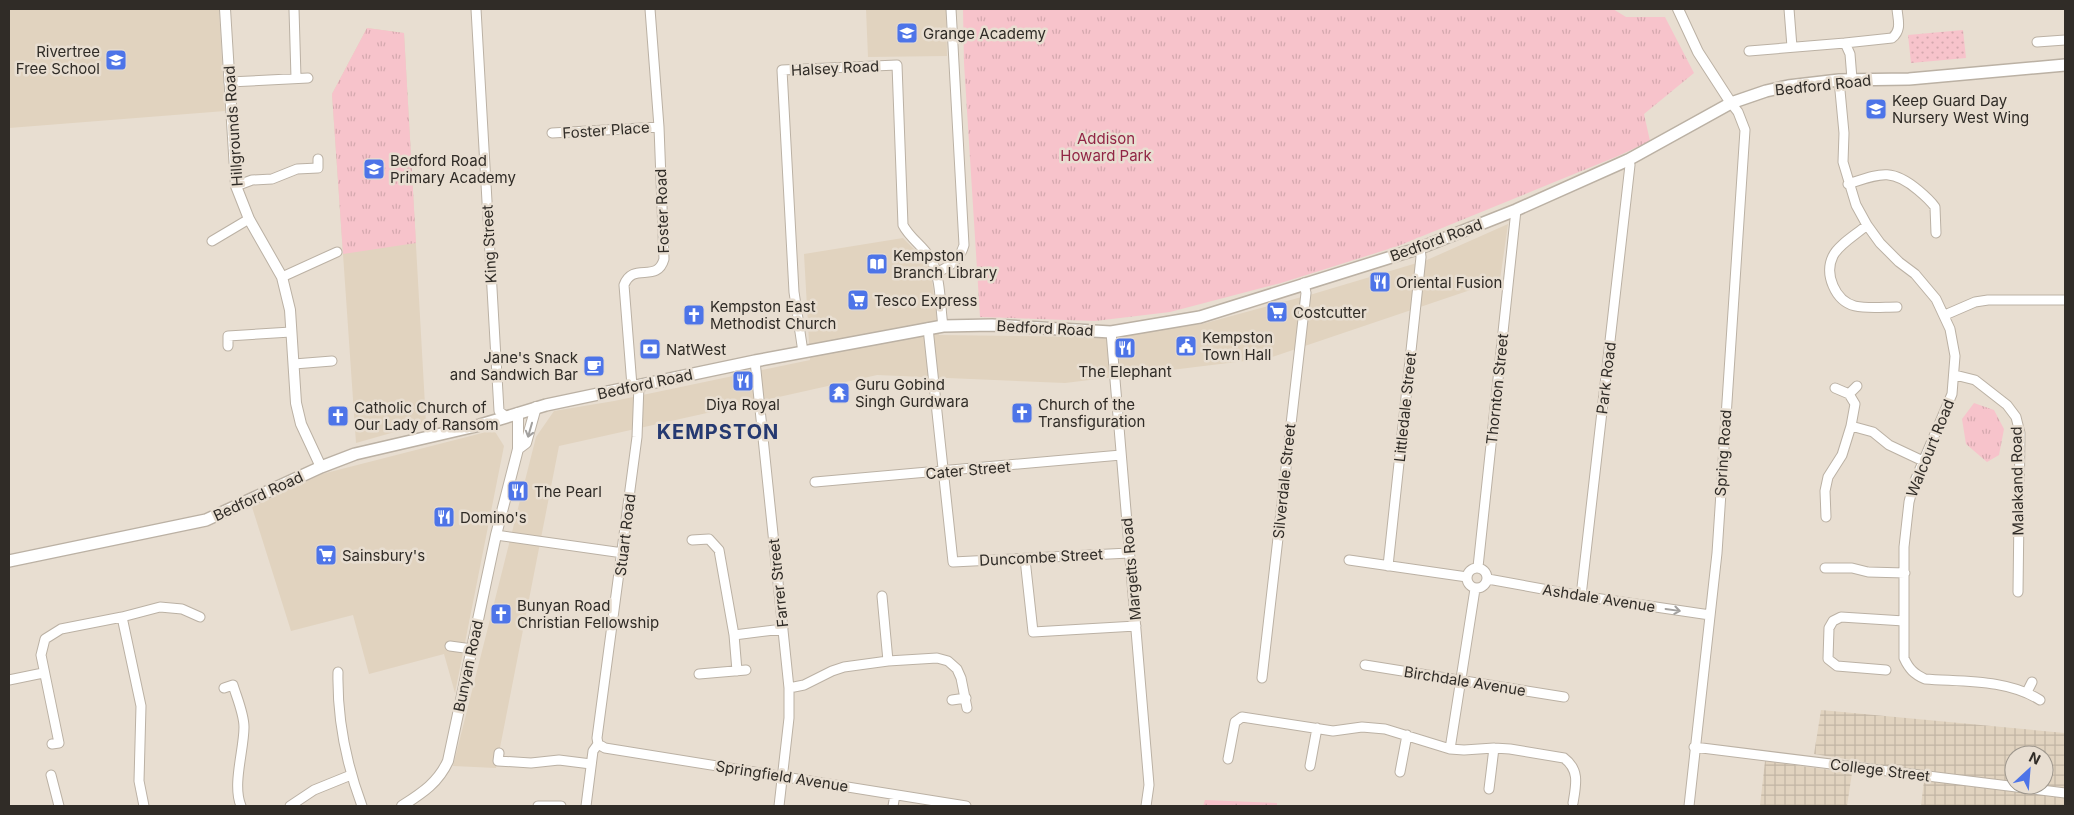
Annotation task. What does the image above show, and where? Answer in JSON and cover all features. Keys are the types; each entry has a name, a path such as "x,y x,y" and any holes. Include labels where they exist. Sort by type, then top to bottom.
{"main road":[{"name":"Bedford Road","path":"9,561 206,520 321,466 364,452 480,425 536,408 754,360 943,326 982,325 1111,332 1200,317 1420,248 1516,210 1628,160 1731,103 1788,86 1852,79 1910,79 2065,65"}],"street":[{"name":"Hillgrounds Road","path":"225,9 236,186 249,219 282,277 289,303 296,403 301,424 321,466"},
{"path":"294,9 296,78"},
{"name":"King Street","path":"476,9 498,411 505,416"},
{"name":"Foster Road","path":"636,386 624,285 627,278 634,273 656,272 662,267 664,259 659,127 650,9"},
{"path":"936,273 954,262 964,246 951,9"},
{"path":"1678,9 1698,52 1731,103"},
{"path":"1789,9 1792,47"},
{"path":"1749,51 1892,38 1899,29 1897,9"},
{"path":"2037,42 2065,40"},
{"path":"1845,43 1850,54 1852,79"},
{"name":"Halsey Road","path":"803,352 794,292 782,70 897,65 903,224 908,234 932,260 936,273 943,326"},
{"path":"230,82 308,78"},
{"name":"Walcourt Road","path":"1839,80 1844,133 1843,162 1848,184 1856,205 1867,225 1880,242 1926,285 1945,315 1950,329 1955,356 1955,375 1949,403 1923,462 1909,502 1904,547 1904,658 1908,667 1915,674 1925,679 2005,685 2027,692 2040,700"},
{"name":"Spring Road","path":"1689,806 1694,747 1717,554 1745,130 1738,112 1731,103"},
{"name":"Foster Place","path":"552,134 659,127"},
{"path":"236,186 252,180 272,179 297,169 318,168 318,159"},
{"name":"Park Road","path":"1581,596 1630,165 1628,160"},
{"path":"1848,184 1884,174 1894,175 1906,180 1935,207 1936,233"},
{"name":"Thornton Street","path":"1478,568 1516,210"},
{"path":"212,241 249,219"},
{"path":"1926,220 1936,220"},
{"path":"1867,225 1839,247 1832,256 1830,267 1831,280 1835,291 1853,305 1897,307"},
{"name":"Littledale Street","path":"1388,566 1421,257 1420,248"},
{"path":"282,277 338,252"},
{"name":"Silverdale Street","path":"1262,678 1306,293 1304,283"},
{"path":"1945,315 1975,302 1988,300 2065,300"},
{"path":"928,328 943,472"},
{"path":"228,346 228,336 291,332"},
{"name":"Margetts Road","path":"1111,332 1149,785 1146,806"},
{"name":"Farrer Street","path":"754,360 789,688 789,718 779,806"},
{"path":"294,364 332,361"},
{"name":"Malakand Road","path":"1955,375 1975,380 2006,405 2016,416 2020,433 2018,592"},
{"name":"Stuart Road","path":"586,806 593,752 598,744 597,738 637,437 636,386"},
{"path":"1849,394 1857,386"},
{"path":"1826,517 1820,491 1842,456 1855,404 1849,394 1835,388"},
{"name":"Bunyan Road","path":"518,450 526,443 536,408"},
{"name":"Bunyan Road","path":"402,806 433,784 442,773 448,761 496,535 518,450 518,413"},
{"path":"1851,426 1873,432 1889,445 1923,462"},
{"name":"Cater Street","path":"815,482 1120,455"},
{"name":"Duncombe Street","path":"943,472 953,562 1129,553"},
{"path":"496,535 623,553"},
{"path":"692,540 709,539 720,550 741,671 699,674"},
{"path":"1025,559 1033,632 1136,626"},
{"path":"1349,560 1467,578"},
{"path":"1478,568 1486,571 1488,580 1484,587 1476,589 1469,585 1467,578 1470,570 1478,568"},
{"path":"1825,568 1852,568 1868,572 1905,573"},
{"name":"Ashdale Avenue","path":"1488,580 1710,615"},
{"path":"1450,749 1476,589"},
{"path":"882,596 888,614 888,660"},
{"path":"52,744 59,743 43,673 41,655 45,639 61,629 122,618 160,607 182,609 200,617"},
{"path":"1886,670 1837,666 1828,659 1830,628 1833,621 1841,617 1904,622"},
{"path":"122,618 142,706 139,781 144,806"},
{"path":"734,635 783,629"},
{"path":"450,646 472,649"},
{"path":"789,688 804,685 844,666 888,660 937,658 948,661 956,669 961,678 968,708"},
{"name":"Birchdale Avenue","path":"1365,665 1564,698"},
{"path":"338,672 338,700 351,775 362,806"},
{"path":"9,680 43,673"},
{"path":"2027,692 2032,682"},
{"path":"224,688 233,685 244,726 240,774 239,801 241,806"},
{"path":"952,700 966,698"},
{"path":"1228,759 1235,722 1242,717 1333,731 1362,727 1385,729 1450,749 1494,748 1564,758 1571,763 1575,770 1576,779 1573,803"},
{"path":"1310,766 1317,728"},
{"path":"1400,772 1407,736"},
{"name":"Springfield Avenue","path":"598,744 605,748 966,806"},
{"name":"College Street","path":"1694,747 2065,793"},
{"path":"1489,789 1494,748"},
{"path":"499,752 498,761 531,763 559,760 591,764"},
{"path":"52,775 59,806"},
{"path":"290,806 314,790 351,775"},
{"path":"893,806 895,795"},
{"path":"538,806 561,806"}],"shaded area":[{"name":"Rivertree Free School","path":"9,9 219,9 225,111 9,128"},
{"name":"Grange Academy","path":"866,9 946,9 947,56 868,57"},
{"name":"Bedford Road Primary Academy","path":"367,28 404,33 426,423 356,443 332,94"},
{"path":"1508,224 1500,280 1269,358 1065,383 877,375 559,446 496,768 453,766 536,437 554,411 614,401 810,360 804,254 903,238 930,265 939,335 1108,337 1202,324 1313,294 1427,260"},
{"path":"494,430 504,446 455,693 444,654 369,674 353,615 291,631 252,507 322,474"},
{"path":"1821,710 2065,733 2065,806 1921,806 1925,772 1814,754"},
{"path":"1765,761 1852,773 1847,806 1760,806"}],"green space":[{"name":"Addison Howard Park","path":"963,9 1613,9 1626,17 1665,17 1694,73 1644,114 1650,141 1618,156 1398,246 1281,283 1170,312 1095,321 980,317 964,63"},
{"path":"367,28 404,33 416,243 343,254 332,94"},
{"path":"1963,30 1966,58 1911,63 1908,35"},
{"path":"1974,403 1994,410 2004,429 1999,455 1987,462 1966,444 1962,419"},
{"path":"1205,800 1277,803 1277,806 1203,806"}],"place":[{"name":"Grange Academy","path":"907,33"},
{"name":"Rivertree Free School","path":"116,60"},
{"name":"Keep Guard Day Nursery West Wing","path":"1876,109"},
{"name":"Bedford Road Primary Academy","path":"374,169"},
{"name":"Kempston Branch Library","path":"877,264"},
{"name":"Oriental Fusion","path":"1380,282"},
{"name":"Tesco Express","path":"858,300"},
{"name":"Costcutter","path":"1277,312"},
{"name":"Kempston East Methodist Church","path":"694,315"},
{"name":"Kempston Town Hall","path":"1186,346"},
{"name":"The Elephant","path":"1125,348"},
{"name":"NatWest","path":"650,349"},
{"name":"Jane's Snack and Sandwich Bar","path":"594,366"},
{"name":"Diya Royal","path":"743,381"},
{"name":"Guru Gobind Singh Gurdwara","path":"839,393"},
{"name":"Church of the Transfiguration","path":"1022,413"},
{"name":"Catholic Church of Our Lady of Ransom","path":"338,416"},
{"name":"The Pearl","path":"518,491"},
{"name":"Domino's","path":"444,517"},
{"name":"Sainsbury's","path":"326,555"},
{"name":"Bunyan Road Christian Fellowship","path":"501,614"}],"district":[{"name":"KEMPSTON","path":"718,432"}]}
